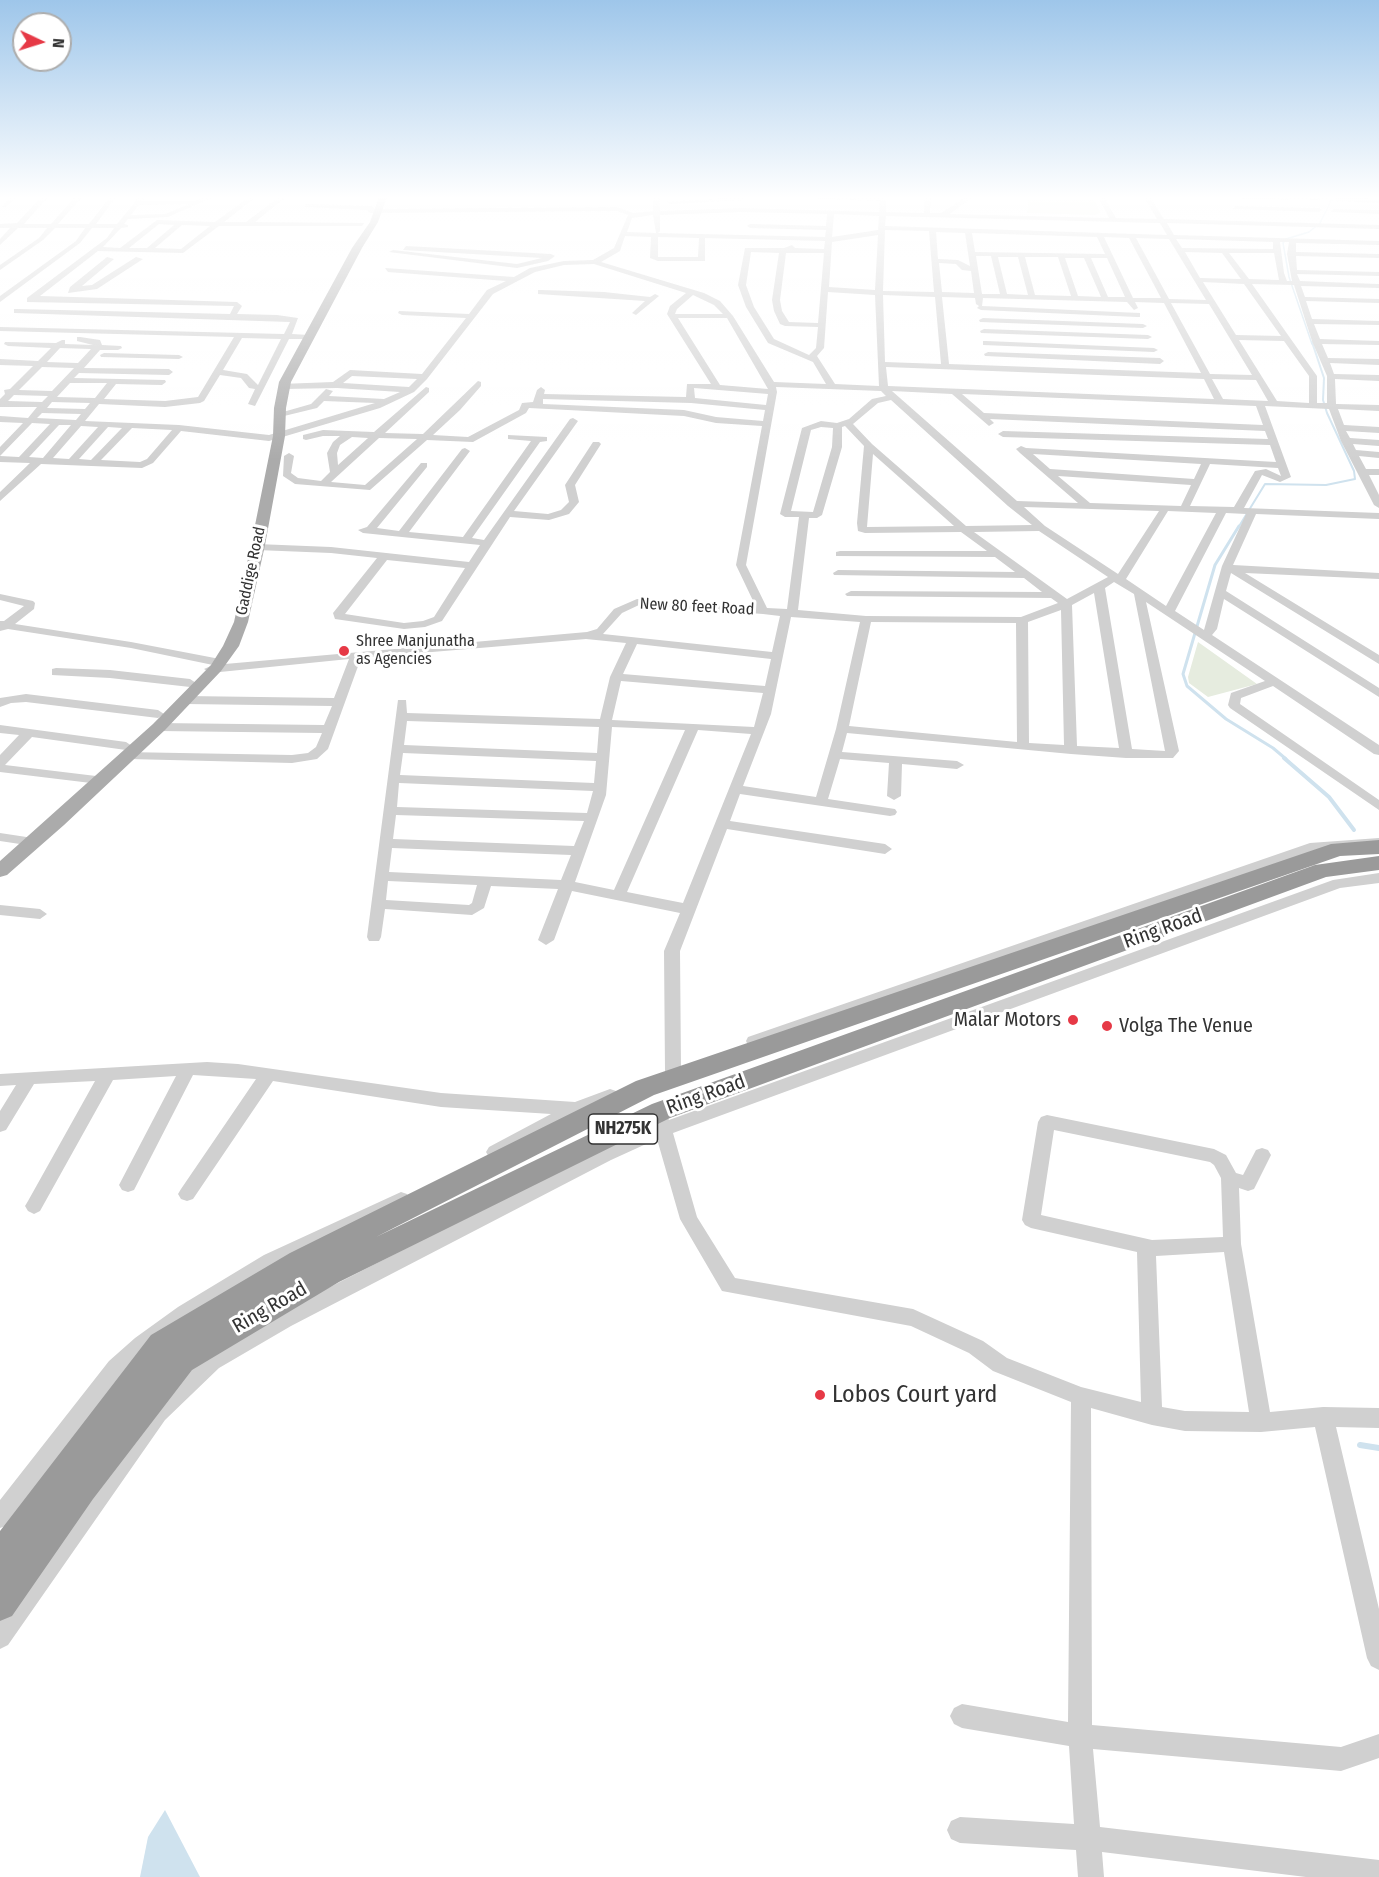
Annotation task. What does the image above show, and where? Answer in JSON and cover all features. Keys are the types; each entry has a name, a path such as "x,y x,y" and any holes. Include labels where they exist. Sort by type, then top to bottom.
{"highway":[{"name":"Ring Road","path":"0,1558 161,1344 298,1255 591,1110 645,1088 1327,852 1338,849 1379,847"},
{"name":"Ring Road","path":"0,1604 82,1488 181,1360 329,1273 617,1132 661,1120 1323,870 1379,863"}],"main road":[{"name":"Gaddige Road","path":"159,720 186,700 211,665 227,624 280,414 284,386 331,285"},
{"name":"Gaddige Road","path":"0,856 26,841 128,750 159,720 190,683 231,646 241,622 273,463 274,437 270,416 277,381 305,337 333,285"},
{"name":"Gaddige Road","path":"0,871 26,841 91,779 128,750"}],"street":[{"path":"0,300 20,285"},
{"path":"0,324 50,285"},
{"path":"61,299 78,285"},
{"path":"73,289 94,288 99,285"},
{"path":"0,392 50,399 97,401 165,413 179,428 274,437 390,401 411,390 424,377 489,292 503,285"},
{"path":"666,285 692,292 717,303 769,389"},
{"path":"742,285 750,307 771,340 779,346 814,360"},
{"path":"778,285 776,300 782,320 788,324 822,325"},
{"path":"825,285 820,348 813,354 814,360 833,387"},
{"path":"879,285 881,363 884,389 1041,528 1379,752"},
{"path":"938,285 945,366"},
{"path":"976,285 990,369"},
{"path":"1001,285 1004,296"},
{"path":"1029,285 1032,297"},
{"path":"1070,285 1075,298"},
{"path":"1099,285 1106,300"},
{"path":"1123,285 1167,376"},
{"path":"1157,285 1221,403"},
{"path":"1201,285 1275,405"},
{"path":"1248,285 1312,376 1313,405"},
{"path":"1296,285 1312,331 1331,376 1332,406 1340,428 1374,490 1379,505"},
{"path":"1340,285 1379,286"},
{"path":"636,313 670,286"},
{"path":"825,289 879,293 1211,302"},
{"path":"8,294 40,292"},
{"path":"541,292 621,295 651,299"},
{"path":"692,292 673,308 672,316 717,387"},
{"path":"579,303 589,307 607,303 621,295"},
{"path":"33,298 237,304 232,316"},
{"path":"1301,299 1379,301"},
{"path":"145,301 140,308 146,314"},
{"path":"981,308 1137,315"},
{"path":"1305,309 1316,309"},
{"path":"17,311 284,317 295,320 252,404"},
{"path":"402,313 471,316"},
{"path":"672,316 724,316"},
{"path":"982,320 1143,326"},
{"path":"1309,321 1379,323"},
{"path":"0,329 74,331 187,346"},
{"path":"0,403 13,393 74,331"},
{"path":"984,331 1148,337"},
{"path":"1312,331 1324,331"},
{"path":"0,353 89,356 187,346 240,335 305,337"},
{"path":"0,419 129,426 201,399 240,335"},
{"path":"1232,337 1286,339"},
{"path":"67,338 95,341 98,347"},
{"path":"986,343 1154,350"},
{"path":"8,344 118,348"},
{"path":"1318,346 1379,344"},
{"path":"151,394 187,346"},
{"path":"1318,346 1379,352"},
{"path":"0,453 98,347"},
{"path":"988,354 1160,361"},
{"path":"1325,360 1379,362"},
{"path":"0,363 41,364 114,381 162,382"},
{"path":"881,363 990,369 1221,403 1379,408"},
{"path":"0,371 32,373 169,372"},
{"path":"217,372 244,376 252,386 260,388"},
{"path":"280,414 309,408 324,398 333,385 345,375 352,373 424,377"},
{"path":"691,400 692,385 769,389 833,387 956,393 1091,385 1167,376 1258,378"},
{"path":"1331,376 1379,378"},
{"path":"0,498 80,423 114,381"},
{"path":"292,448 286,474 290,478 303,482 359,489 371,486 457,408 478,384"},
{"path":"284,386 333,385 411,390"},
{"path":"1332,386 1379,388"},
{"name":"New 80 feet Road","path":"588,636 601,631 618,611 637,602 763,611 741,565 769,408 769,389"},
{"path":"324,483 426,390"},
{"path":"0,403 105,392 163,395"},
{"path":"956,393 1086,505"},
{"path":"539,397 684,413 716,420 765,424"},
{"path":"273,463 292,448 323,433 470,440 523,411 525,405 539,397 691,400 769,408"},
{"path":"842,424 818,513 814,517 787,515 784,512 807,428 821,424 842,424 875,401 893,397"},
{"path":"324,398 390,401"},
{"path":"50,399 88,412"},
{"path":"1238,510 1258,473 1266,472 1280,479 1286,477 1260,404"},
{"path":"981,416 1269,428"},
{"path":"384,556 339,613 339,617 404,626 433,622 438,619 471,566 573,421"},
{"path":"21,460 57,422"},
{"path":"842,424 994,554 1066,604"},
{"path":"71,462 105,425"},
{"path":"93,463 129,426"},
{"path":"2,465 21,460 130,466 146,463 179,428"},
{"path":"1340,428 1379,430"},
{"path":"335,472 332,453 342,437 351,434"},
{"path":"1003,434 1274,442"},
{"path":"511,436 559,441"},
{"path":"466,540 537,439"},
{"path":"1346,441 1379,442"},
{"path":"508,513 549,517 565,513 574,502 570,485 596,444"},
{"path":"869,447 862,529 868,531 1041,528"},
{"path":"403,533 465,451"},
{"path":"1023,451 1281,465"},
{"path":"1353,453 1379,455"},
{"path":"1184,509 1207,461"},
{"path":"424,465 367,530 488,543"},
{"path":"1048,472 1197,482"},
{"path":"1363,472 1379,472"},
{"path":"1012,504 1379,516"},
{"path":"763,611 866,619 1022,620 1066,604 1117,580 1165,509"},
{"path":"1168,613 1223,510"},
{"path":"1205,636 1211,628 1220,591 1252,511"},
{"path":"673,1071 672,951 765,714 777,656 789,614 804,516"},
{"path":"257,546 331,550 471,566"},
{"path":"840,554 994,554"},
{"path":"1229,568 1379,576"},
{"path":"1229,568 1379,660"},
{"path":"838,573 1024,574"},
{"path":"1099,587 1126,754"},
{"path":"1220,591 1379,693"},
{"path":"851,594 1052,595"},
{"path":"842,729 1071,750 1168,756 1173,751 1139,594"},
{"path":"0,597 29,603 30,607 26,612 2,626"},
{"path":"1066,604 1071,750"},
{"path":"821,801 842,729 866,619"},
{"path":"1022,620 1023,746"},
{"path":"2,626 131,645 211,665 253,664 588,636 777,656"},
{"path":"546,940 592,817 600,787 605,723 616,677 632,642"},
{"path":"0,729 128,750 302,758 312,756 322,749 356,655"},
{"path":"56,672 110,674 190,683"},
{"path":"616,677 770,690"},
{"path":"1274,682 1235,696 1234,705 1379,806"},
{"path":"0,703 9,699 26,698 159,720 330,729"},
{"path":"186,700 340,702"},
{"path":"374,937 402,703"},
{"path":"401,717 693,726 758,731"},
{"path":"619,895 693,726"},
{"path":"0,762 29,733"},
{"path":"397,749 602,757"},
{"path":"835,755 957,765"},
{"path":"894,796 896,760"},
{"path":"0,768 91,779"},
{"path":"394,779 600,787"},
{"path":"735,789 890,812"},
{"path":"390,811 592,817"},
{"path":"721,824 885,849"},
{"path":"0,837 26,841"},
{"path":"0,1080 188,1069 238,1070 441,1101 591,1110 673,1071 798,1025 1315,846 1379,842"},
{"path":"385,843 579,851"},
{"path":"381,876 566,885 687,909"},
{"path":"0,1637 158,1413 212,1362 284,1320 605,1155 661,1120 1317,891 1345,882 1379,878"},
{"path":"378,904 472,910 479,905 485,881"},
{"path":"0,910 40,914"},
{"path":"128,1185 188,1069"},
{"path":"34,1206 108,1073"},
{"path":"187,1194 268,1074"},
{"path":"0,1125 29,1079"},
{"path":"591,1110 617,1132"},
{"path":"661,1120 689,1219 729,1285 913,1318 976,1347 1000,1365 1081,1396 1185,1421 1261,1422 1323,1417 1379,1418"},
{"path":"1232,1244 1146,1247 1031,1220 1047,1122 1214,1156 1220,1160 1230,1178 1232,1244 1261,1422"},
{"path":"1230,1178 1248,1184 1262,1155"},
{"path":"1146,1247 1152,1414"},
{"path":"0,1517 116,1367 142,1344 185,1313 298,1255"},
{"path":"1081,1396 1080,1737 1091,1877"},
{"path":"1323,1417 1379,1658"},
{"path":"962,1716 1080,1737 1341,1759 1379,1746"},
{"path":"960,1830 1088,1838 1379,1873"}],"shaded area":[{"path":"1198,642 1257,684 1208,697 1189,683 1188,677"}],"water":[{"path":"165,1810 200,1877 140,1877 148,1837"}],"waterway":[{"path":"1292,285 1312,344"},
{"path":"1238,528 1265,484 1326,485 1355,479 1354,471 1327,413 1323,400 1324,378 1312,342"},
{"path":"1239,526 1215,565 1183,674 1187,686 1226,719 1273,748 1286,759"},
{"path":"1284,758 1329,797 1354,830"},
{"path":"1360,1445 1379,1448"}],"place":[{"name":"Shree Manjunatha as Agencies","path":"344,651"},
{"name":"Malar Motors","path":"1073,1020"},
{"name":"Volga The Venue","path":"1107,1026"},
{"name":"Lobos Court yard","path":"820,1395"}]}
